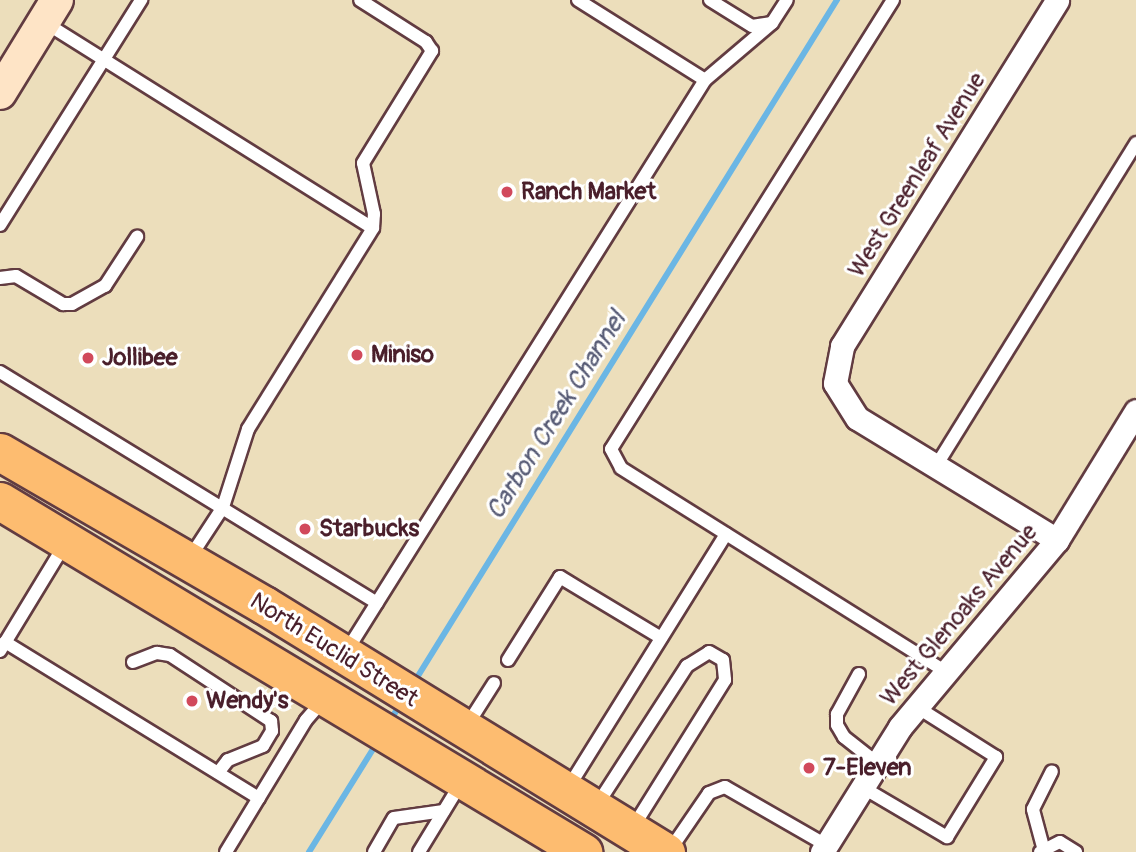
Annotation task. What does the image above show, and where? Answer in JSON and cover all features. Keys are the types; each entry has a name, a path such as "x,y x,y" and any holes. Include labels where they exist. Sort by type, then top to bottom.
{"main road":[{"name":"North Euclid Street","path":"0,452 344,655 369,697"},
{"name":"North Euclid Street","path":"0,501 326,697 369,697 437,732 503,752 667,852"},
{"path":"195,617 235,617 329,670 344,655"},
{"name":"North Euclid Street","path":"437,732 463,780 583,852"}],"street":[{"name":"West Greenleaf Avenue","path":"936,466 857,418 835,383 842,346 1057,0"},
{"path":"0,93 51,11"},
{"name":"West Glenoaks Avenue","path":"824,849 877,763 917,707 1057,540 1136,411"},
{"path":"936,466 1057,540"}],"lane":[{"path":"0,225 141,0"},
{"path":"186,562 223,507 248,429 373,228 374,214 363,163 432,51 426,42 360,0"},
{"path":"578,0 705,80"},
{"path":"710,0 752,26 772,23"},
{"path":"344,655 705,80 772,23 787,0"},
{"path":"893,0 611,449 621,468 946,672"},
{"path":"51,11 103,59 373,228"},
{"path":"936,466 1136,143"},
{"path":"0,278 16,276 63,304 72,304 105,286 137,237"},
{"path":"0,372 377,603"},
{"path":"580,800 661,638 726,534"},
{"path":"66,541 2,646 259,798"},
{"path":"508,660 560,577 661,638"},
{"path":"580,800 687,666 709,652 723,660 725,680 631,830"},
{"path":"133,662 157,653 170,655 271,721 272,731 263,746 228,760 218,773"},
{"path":"859,674 837,715 837,725 844,737 877,763"},
{"path":"437,732 494,683"},
{"path":"226,852 306,720 326,697"},
{"path":"862,787 947,837 996,757 917,707"},
{"path":"1052,771 1033,809 1042,849 1060,842 1076,852"},
{"path":"419,852 463,780"},
{"path":"667,852 709,793 725,787 824,849"},
{"path":"374,852 394,818 444,811"}],"waterway":[{"name":"Carbon Creek Channel","path":"413,684 837,0"},
{"name":"Carbon Creek Channel","path":"389,722 402,702"},
{"name":"Carbon Creek Channel","path":"309,852 378,741"}],"place":[{"name":"Ranch Market","path":"507,192"},
{"name":"Miniso","path":"357,355"},
{"name":"Jollibee","path":"88,358"},
{"name":"Starbucks","path":"305,529"},
{"name":"Wendy's","path":"192,701"},
{"name":"7-Eleven","path":"809,768"}]}
